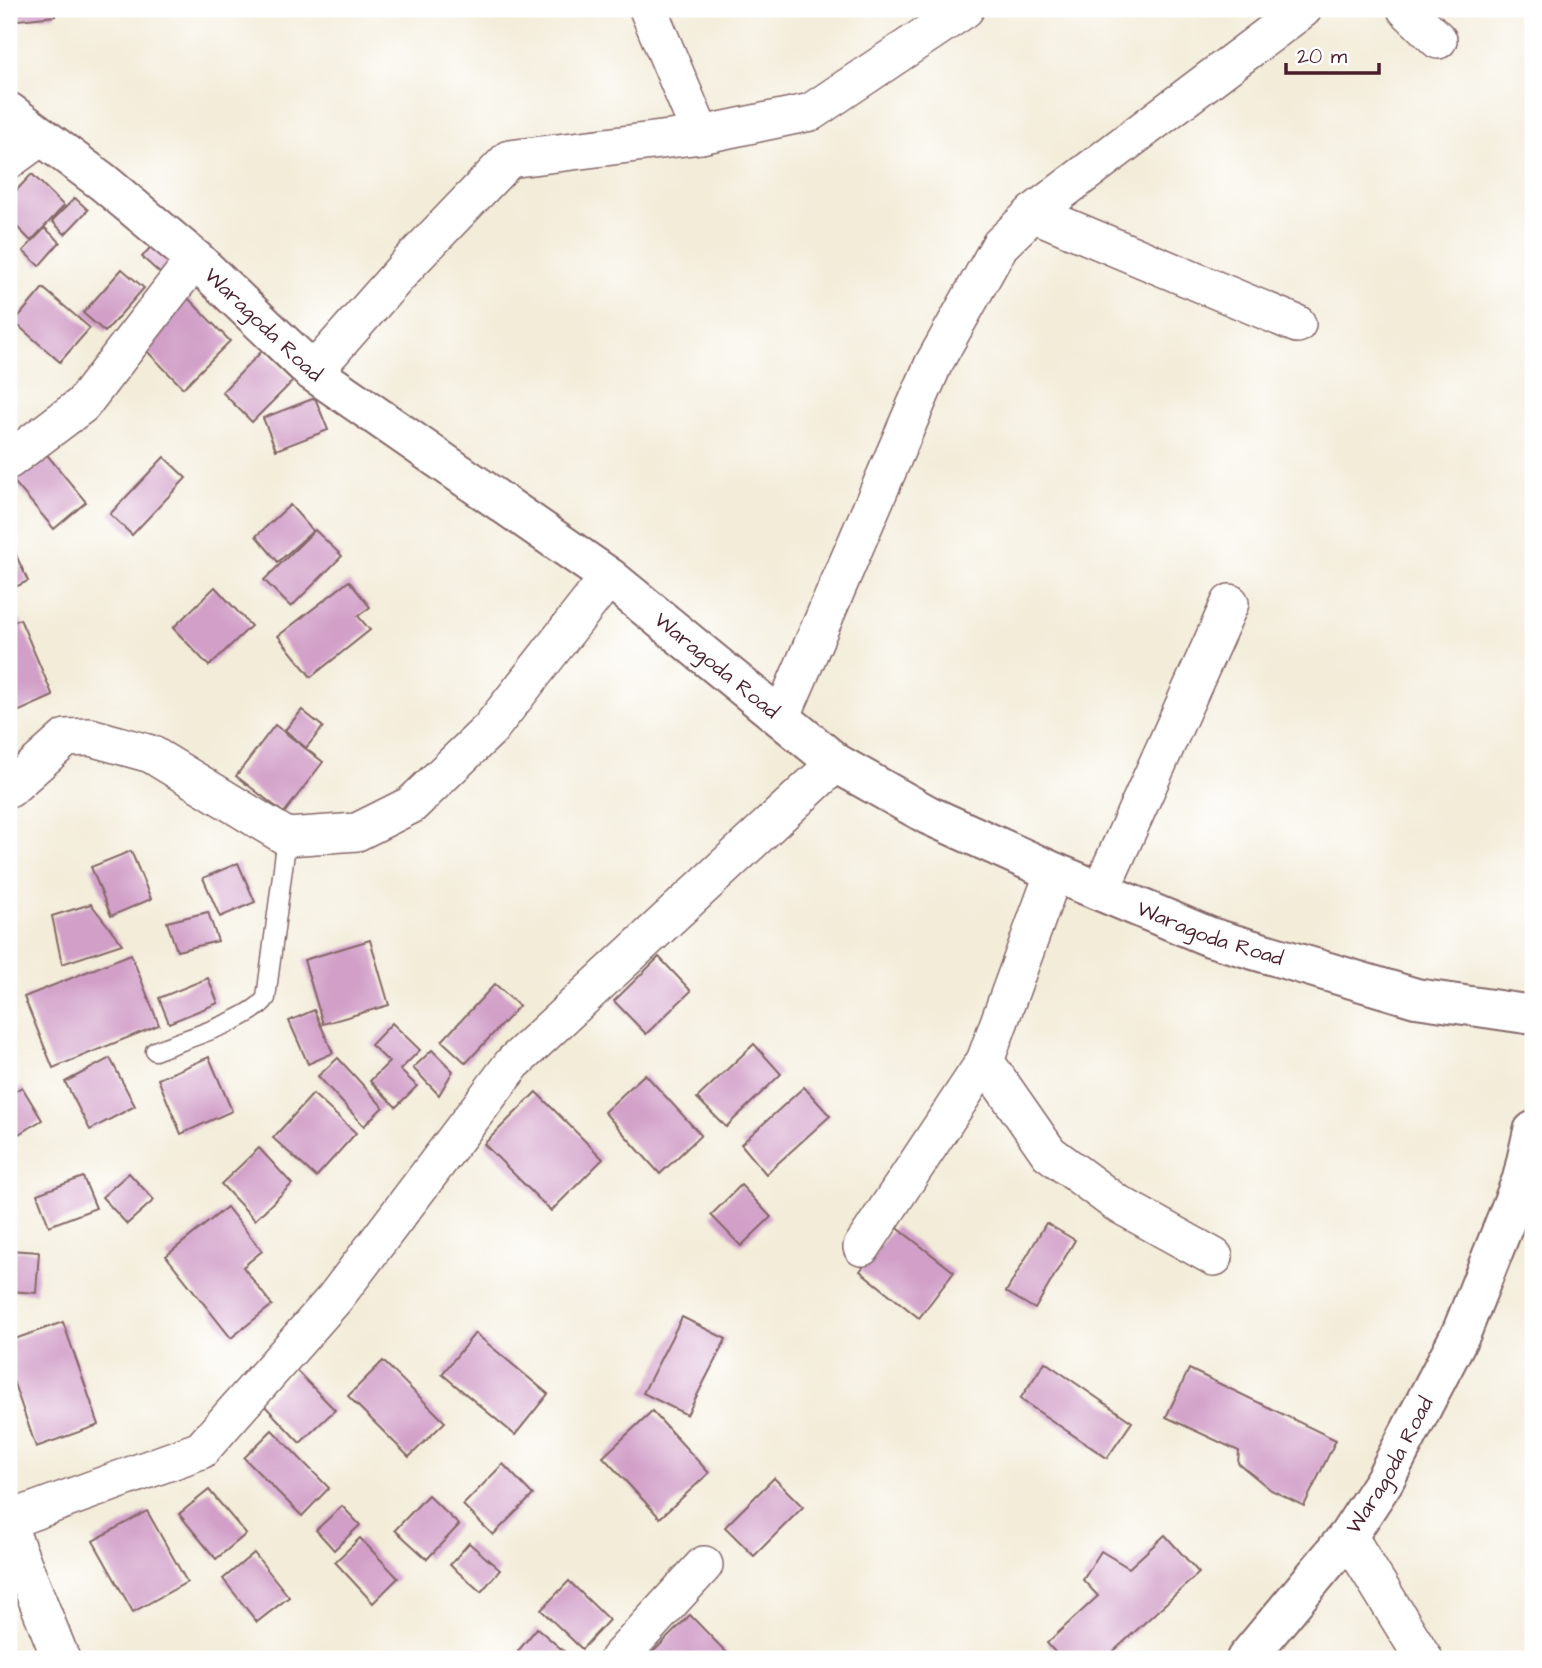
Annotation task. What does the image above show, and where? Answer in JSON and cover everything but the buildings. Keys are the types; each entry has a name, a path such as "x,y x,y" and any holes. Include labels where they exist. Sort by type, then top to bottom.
{"main road":[{"name":"Waragoda Road","path":"9,112 103,182 195,259 313,372 609,577 836,763 928,815 1100,892 1210,937 1416,998 1533,1015"},
{"name":"Waragoda Road","path":"1246,1659 1348,1535 1384,1481 1462,1331 1522,1179 1533,1131"}],"street":[{"path":"648,9 701,135"},
{"path":"313,372 410,262 509,159 701,135 810,112 965,9"},
{"path":"781,718 933,365 1000,245 1033,213 1303,9"},
{"path":"1406,9 1438,40"},
{"path":"9,160 42,136"},
{"path":"1033,213 1297,324"},
{"path":"9,460 82,405 195,259"},
{"path":"9,789 65,738 90,737 151,754 287,837 356,832 411,805 490,729 609,577"},
{"path":"1100,892 1230,603"},
{"path":"9,1520 201,1450 335,1298 513,1063 836,763"},
{"path":"862,1247 985,1061 1054,872"},
{"path":"985,1061 1049,1153 1115,1202 1214,1257"},
{"path":"9,1529 61,1659"},
{"path":"1348,1535 1424,1659"},
{"path":"618,1659 704,1565"}],"lane":[{"path":"155,1051 262,1005 266,998 287,837"}]}
